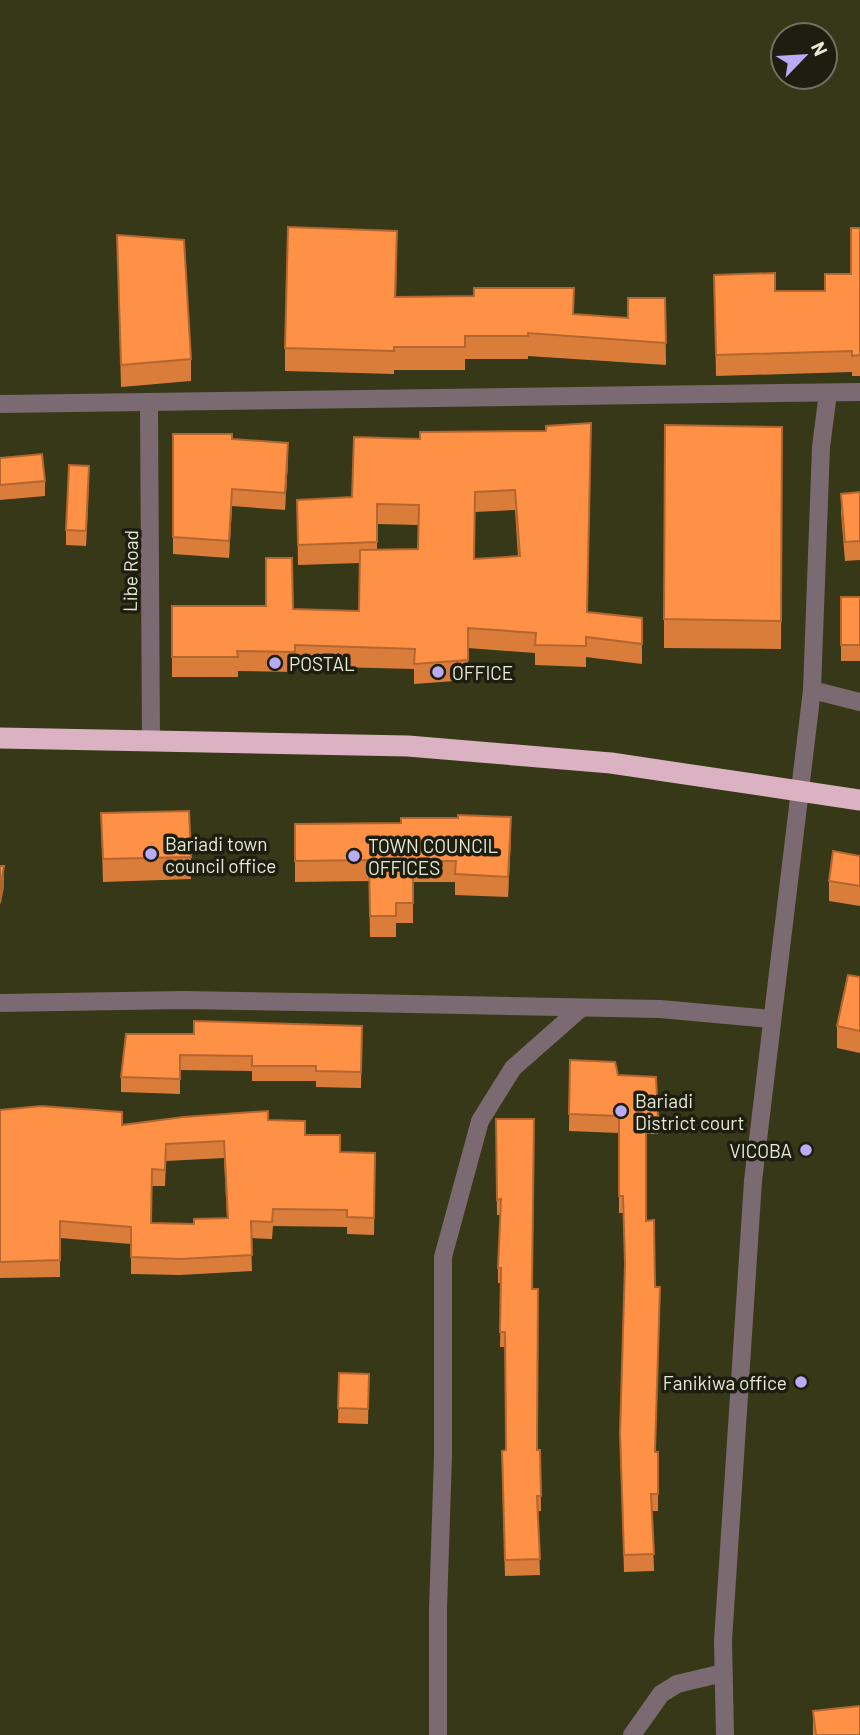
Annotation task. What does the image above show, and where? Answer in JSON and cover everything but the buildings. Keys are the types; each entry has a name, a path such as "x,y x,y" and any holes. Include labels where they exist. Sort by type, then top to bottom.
{"highway":[{"path":"0,738 408,746 611,763 860,800"}],"street":[{"path":"0,404 860,392"},
{"path":"725,1735 723,1641 753,1181 813,690 821,447 828,393"},
{"name":"Libe Road","path":"149,403 150,740"},
{"path":"813,690 860,702"},
{"path":"0,1003 183,1000 660,1009 771,1019"},
{"path":"438,1735 443,1257 480,1121 513,1068 580,1009"},
{"path":"632,1735 661,1694 677,1684 723,1673"}],"place":[{"name":"POSTAL","path":"275,663"},
{"name":"OFFICE","path":"438,672"},
{"name":"Bariadi town council office","path":"151,854"},
{"name":"TOWN COUNCIL OFFICES","path":"354,856"},
{"name":"Bariadi District court","path":"621,1111"},
{"name":"VICOBA","path":"806,1150"},
{"name":"Fanikiwa office","path":"801,1382"}]}
